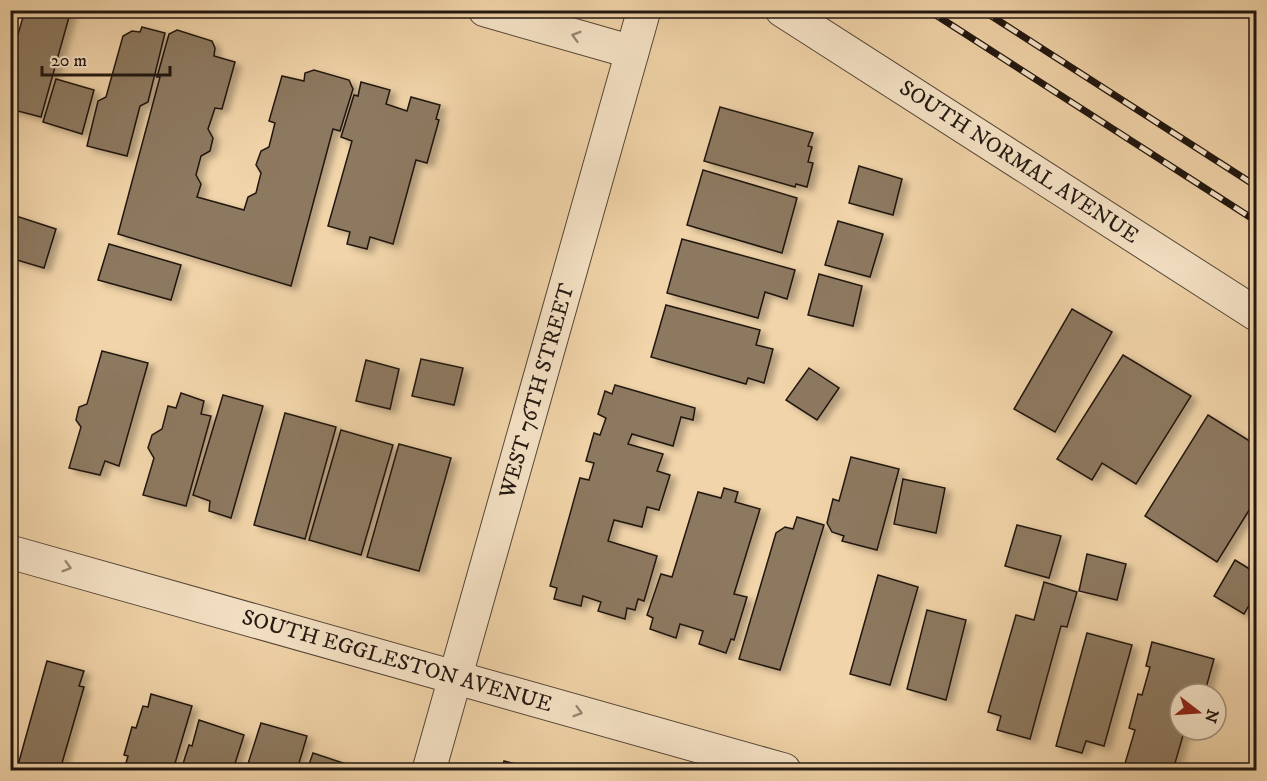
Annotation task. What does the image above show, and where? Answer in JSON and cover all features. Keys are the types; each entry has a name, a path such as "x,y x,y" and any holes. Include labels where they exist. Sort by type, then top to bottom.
{"street":[{"path":"484,10 632,52"},
{"name":"WEST 76TH STREET","path":"429,771 644,10"},
{"name":"SOUTH NORMAL AVENUE","path":"782,10 1257,315"},
{"name":"SOUTH EGGLESTON AVENUE","path":"10,552 784,771"}],"building":[{"path":"25,10 71,10 41,117 10,109 10,62"},
{"path":"142,27 165,33 148,102 140,106 127,156 87,146 98,101 106,97 123,36 132,31 140,32"},
{"path":"177,30 212,41 215,48 214,56 235,62 222,109 215,108 208,129 213,138 210,151 201,156 196,175 201,184 197,197 244,210 248,197 256,193 261,173 256,165 261,151 269,147 275,123 269,121 282,76 304,81 305,73 314,70 349,80 353,89 340,131 333,129 291,286 118,234 160,77 157,77 169,34"},
{"path":"56,79 94,90 82,134 43,122"},
{"path":"361,82 390,90 386,104 407,111 411,97 440,105 436,119 439,120 427,163 416,160 393,244 370,237 367,249 347,244 350,232 328,226 352,141 341,137 354,95 358,96"},
{"path":"720,107 813,133 808,146 812,147 808,162 813,163 807,187 796,184 795,187 704,161"},
{"path":"859,166 902,179 893,215 849,203"},
{"path":"703,170 797,198 782,253 687,225"},
{"path":"16,216 56,229 44,268 10,258 10,233"},
{"path":"838,221 883,234 870,277 825,265"},
{"path":"682,239 795,270 787,299 765,292 758,318 667,293"},
{"path":"109,244 181,265 171,300 98,280"},
{"path":"819,274 862,286 853,326 808,315"},
{"path":"666,305 760,330 756,345 773,349 764,383 748,378 746,384 651,357"},
{"path":"1072,309 1112,332 1055,432 1014,409"},
{"path":"102,351 148,363 119,466 105,461 100,475 69,468 81,427 76,420 79,407 87,404"},
{"path":"1123,355 1191,396 1136,484 1102,463 1092,480 1057,459"},
{"path":"421,359 463,368 454,405 412,396"},
{"path":"366,360 399,369 390,409 356,401"},
{"path":"809,368 839,388 817,420 786,400"},
{"path":"615,385 695,408 693,420 681,417 673,446 632,434 628,444 663,454 657,471 670,475 659,510 647,507 642,527 614,520 608,541 657,556 644,601 638,599 635,610 627,608 625,619 598,611 601,602 583,596 581,606 554,599 557,588 550,586 580,478 589,480 594,463 586,461 594,433 600,435 606,418 598,414 605,391 612,394"},
{"path":"181,393 204,401 201,414 211,416 186,506 143,495 154,458 148,448 152,435 162,429 168,406 176,408"},
{"path":"223,395 263,406 231,518 209,511 210,501 193,495"},
{"path":"285,413 336,427 305,539 254,525"},
{"path":"1208,415 1256,445 1256,499 1217,562 1145,516"},
{"path":"341,430 393,445 361,555 309,540"},
{"path":"399,444 451,458 419,571 367,557"},
{"path":"851,457 899,469 877,550 842,541 844,536 832,532 827,523 833,499 839,501"},
{"path":"903,479 945,488 936,533 894,524"},
{"path":"724,488 738,492 735,502 760,509 734,594 747,597 734,640 731,639 726,653 699,644 703,631 680,624 676,638 650,629 653,618 647,615 661,574 672,577 698,492 721,498"},
{"path":"797,517 824,525 780,670 739,659 776,533 785,527 793,529"},
{"path":"1017,525 1061,536 1049,578 1005,566"},
{"path":"1087,554 1126,564 1117,600 1079,591"},
{"path":"1235,560 1256,573 1256,593 1244,614 1214,596"},
{"path":"878,575 918,587 890,685 850,674"},
{"path":"1044,582 1077,592 1067,627 1061,626 1030,739 997,730 1001,716 988,712 1016,615 1034,620"},
{"path":"927,610 966,620 946,700 907,689"},
{"path":"1087,633 1132,645 1104,746 1086,741 1082,753 1056,746"},
{"path":"1152,642 1214,659 1208,682 1168,682 1168,742 1181,742 1173,770 1137,770 1124,767 1135,730 1129,728 1138,694 1142,695 1150,667 1146,666"},
{"path":"47,661 84,671 79,686 84,687 60,770 36,770 18,765"},
{"path":"151,694 192,706 173,770 124,770 128,756 124,755 132,727 136,728 143,706 148,707"},
{"path":"199,720 244,735 233,770 181,770 189,745 192,746"},
{"path":"261,723 307,736 297,770 246,770"},
{"path":"313,753 352,766 351,770 307,770"},
{"path":"504,761 538,770 502,770"}],"railway":[{"path":"928,10 1256,221"},
{"path":"982,10 1256,186"}]}
